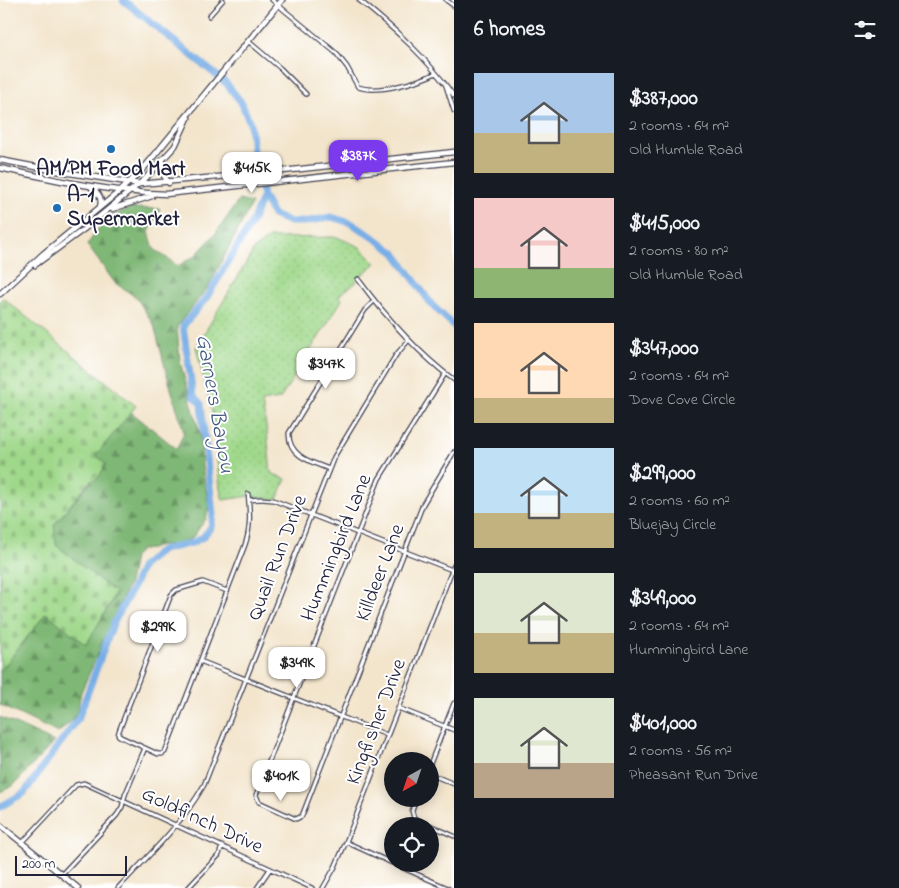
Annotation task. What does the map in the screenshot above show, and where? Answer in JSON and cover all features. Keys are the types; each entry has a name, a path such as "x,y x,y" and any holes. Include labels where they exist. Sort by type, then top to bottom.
{"main road":[{"path":"0,294 44,254 120,191 157,154 282,0"},
{"path":"20,276 140,184 174,146 194,107"},
{"path":"0,160 140,184 274,172 454,152"},
{"path":"166,156 162,168 164,177 169,182"},
{"path":"106,211 144,198 164,194 454,162"},
{"path":"338,165 339,174"},
{"path":"0,168 120,191 164,194"},
{"path":"90,186 100,196 101,204 98,209"},
{"path":"0,825 78,888"}],"street":[{"path":"210,16 222,0"},
{"path":"272,0 336,53 358,86 369,88 411,84 436,73"},
{"path":"359,0 418,51 454,96"},
{"path":"446,0 454,6"},
{"path":"248,41 280,68 306,94"},
{"path":"445,83 454,111"},
{"path":"358,279 408,341 454,380"},
{"path":"329,469 296,454 290,442 290,433 365,310 374,301"},
{"name":"Quail Run Drive","path":"118,888 177,826 204,785 329,469 347,433 396,355 408,341"},
{"name":"Hummingbird Lane","path":"299,818 296,819 259,802 256,795 379,479 445,374"},
{"name":"Killdeer Lane","path":"299,818 302,816 424,504 454,452"},
{"path":"227,591 203,582 176,590 171,595 118,731 118,735 121,738 158,754 164,752 200,661 248,537 250,519 248,494"},
{"path":"248,500 273,500 452,570"},
{"name":"Kingfisher Drive","path":"323,888 346,842 454,565"},
{"path":"200,661 387,735"},
{"path":"435,752 454,703"},
{"path":"398,708 454,730"},
{"path":"62,874 113,820 122,807 145,748"},
{"path":"439,778 454,784"},
{"name":"Goldfinch Drive","path":"22,843 80,783 84,783 312,888"},
{"path":"413,808 412,814 414,818 454,836"},
{"path":"346,842 384,859"},
{"path":"188,888 219,855 222,846"},
{"path":"257,888 270,869"},
{"path":"413,872 448,888"}],"green space":[{"path":"239,200 252,203 209,286 177,327 180,362 201,437 202,467 209,506 206,519 192,538 180,545 161,545 151,549 140,550 134,557 129,583 81,692 76,717 58,733 0,705 0,672 46,613 86,645 116,594 55,544 54,525 106,464 95,455 131,412 177,449 184,432 154,325 136,297 115,283 87,245 106,218 131,208 160,209 149,232 154,249 178,266 196,255 216,233"},
{"path":"337,237 360,247 376,263 356,280 357,282 339,295 342,300 280,399 262,402 271,473 286,479 277,500 250,496 223,500 220,489 212,412 196,347 255,248 269,238"},
{"path":"3,298 136,406 96,455 106,464 97,480 90,481 54,525 56,545 116,593 86,645 46,613 0,672 0,301"},
{"path":"0,717 54,742 13,786 0,792"}],"waterway":[{"name":"Garners Bayou","path":"0,807 24,793 78,719 113,624 142,566 162,550 192,543 203,537 211,527 213,515 201,404 193,395 183,326 207,297 252,222 263,196 254,160 250,123 241,102 226,83 123,0"},
{"path":"263,196 273,215 290,222 305,222 331,217 351,223 379,241 395,253 432,305 454,326"}],"place":[{"name":"AM/PM Food Mart","path":"111,149"},
{"name":"A-1 Supermarket","path":"57,208"}]}
